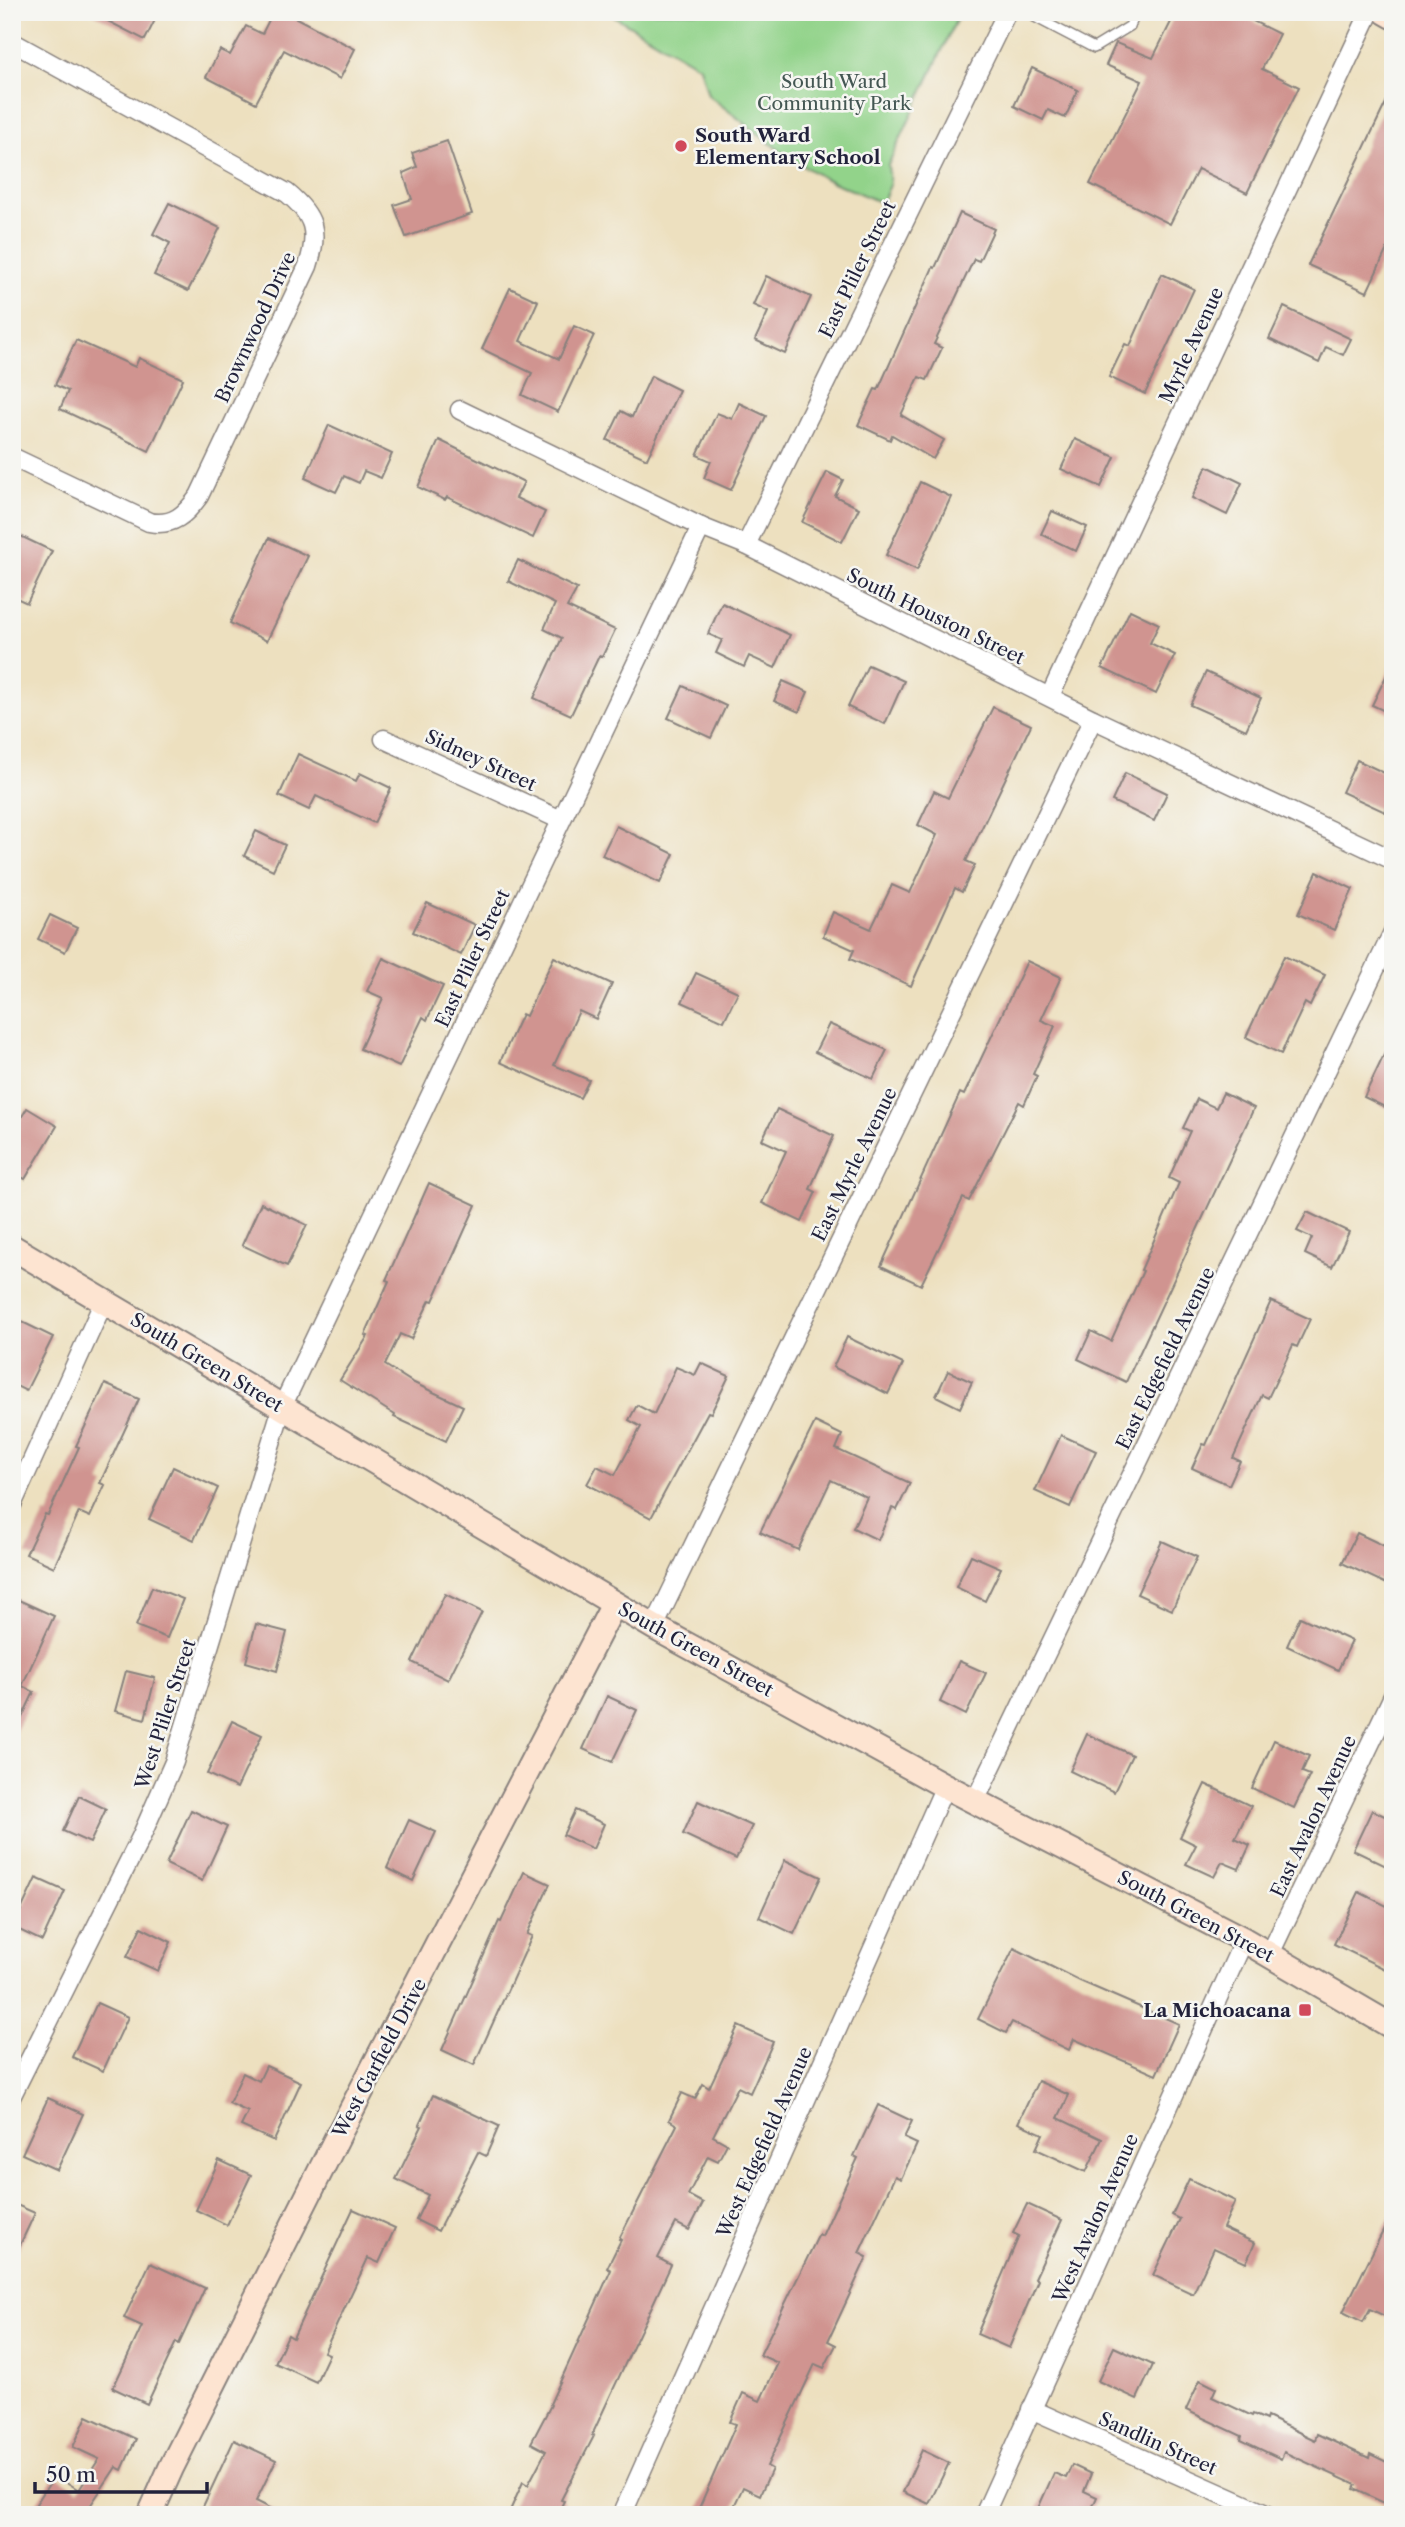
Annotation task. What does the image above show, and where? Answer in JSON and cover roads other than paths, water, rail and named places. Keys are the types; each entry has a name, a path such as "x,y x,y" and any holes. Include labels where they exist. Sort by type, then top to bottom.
{"street":[{"name":"East Pliler Street","path":"746,545 1007,12"},
{"name":"Myrle Avenue","path":"1050,696 1370,12"},
{"path":"1386,12 1393,16"},
{"name":"Brownwood Drive","path":"12,42 287,193 310,217 314,233 308,266 199,496 185,514 167,524 149,523 12,457"},
{"name":"South Houston Street","path":"460,410 701,527 746,545 1093,719 1393,860"},
{"name":"East Pliler Street","path":"282,1407 701,527"},
{"name":"East Myrle Avenue","path":"654,1628 1093,719"},
{"name":"Sidney Street","path":"384,739 561,820"},
{"name":"East Edgefield Avenue","path":"975,1801 1393,932"},
{"name":"South Green Street","path":"12,1247 654,1628 945,1786 1270,1954 1393,2027"},
{"path":"12,1505 104,1301"},
{"name":"West Pliler Street","path":"12,2095 141,1837 174,1762 282,1407"},
{"name":"West Garfield Drive","path":"150,2515 341,2130 614,1604"},
{"name":"East Avalon Avenue","path":"1270,1954 1393,1696"},
{"name":"West Edgefield Avenue","path":"622,2515 945,1786"},
{"name":"West Avalon Avenue","path":"984,2515 1244,1940"},
{"name":"Sandlin Street","path":"1031,2409 1268,2515"}],"lane":[{"path":"1025,12 1094,48 1130,26 1136,12"}],"place":[{"name":"South Ward Elementary School","path":"681,146"},
{"name":"La Michoacana","path":"1305,2010"}],"park label":[{"name":"South Ward Community Park","path":"834,92"}]}
